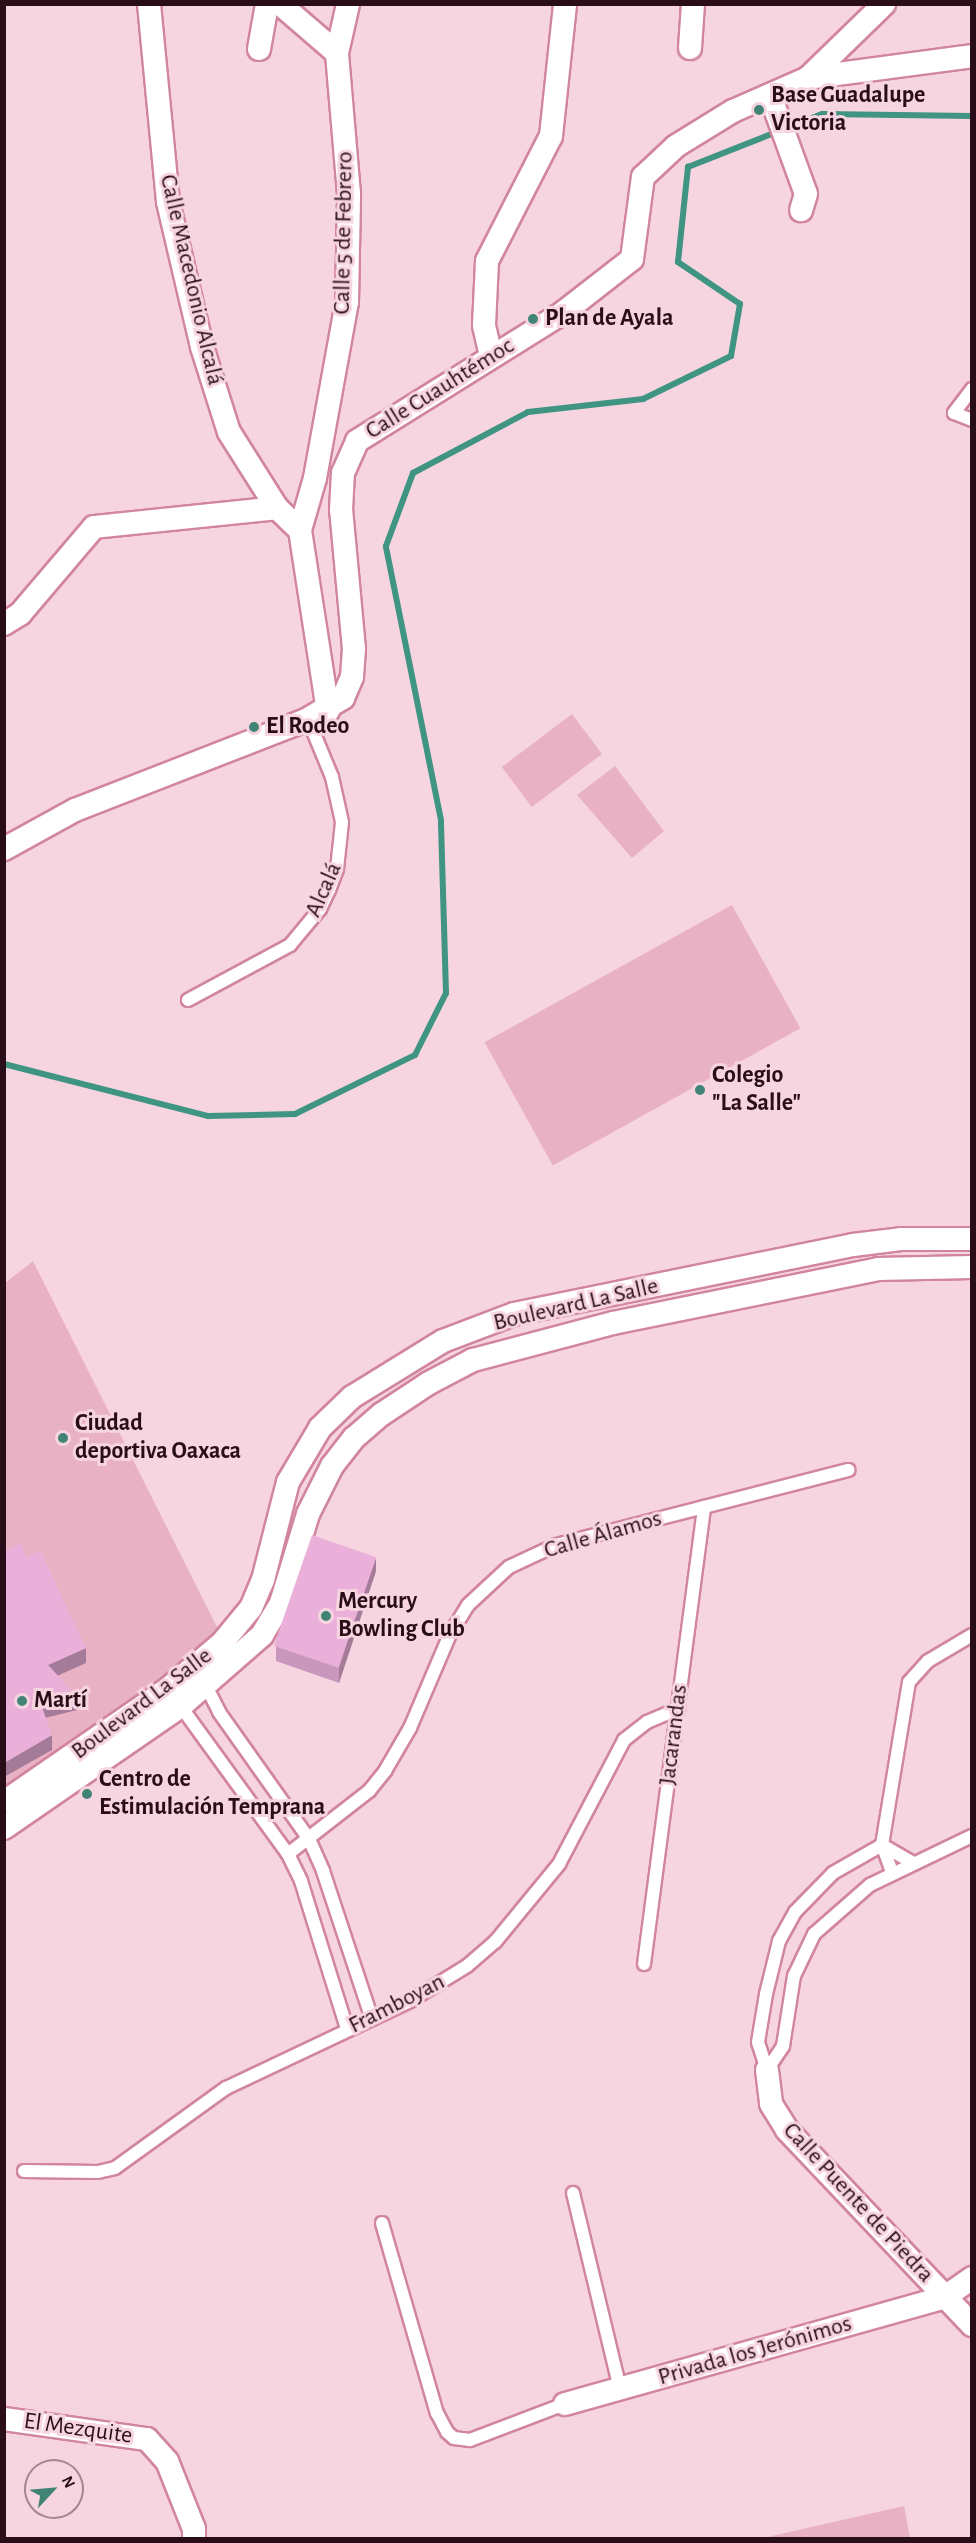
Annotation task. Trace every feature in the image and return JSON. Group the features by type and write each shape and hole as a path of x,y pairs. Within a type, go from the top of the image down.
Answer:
{"street":[{"name":"Calle Macedonio Alcalá","path":"149,4 168,202 202,347 229,432 277,508 300,530"},
{"path":"259,49 267,4"},
{"path":"280,4 337,54"},
{"name":"Calle 5 de Febrero","path":"300,530 315,478 347,302 349,194 337,54 348,4"},
{"path":"491,356 484,325 487,261 551,136 565,4"},
{"path":"690,48 693,4"},
{"path":"808,78 884,4"},
{"name":"Calle Cuauhtémoc","path":"318,715 349,688 354,664 341,510 343,472 357,441 564,312 632,259 643,177 676,146 733,111 772,102 808,78 972,56"},
{"path":"772,102 782,138 806,195 801,210"},
{"path":"4,624 20,614 94,527 277,508"},
{"path":"4,849 75,810 318,715 300,530"},
{"name":"Boulevard La Salle","path":"4,1828 175,1698 197,1666 251,1608 264,1580 288,1482 321,1428 352,1397 443,1341 514,1314 853,1245 900,1239 972,1239"},
{"name":"Boulevard La Salle","path":"4,1803 175,1698 206,1687 262,1635 282,1603 308,1514 332,1466 354,1438 382,1414 429,1383 473,1360 613,1323 878,1269 972,1267"},
{"name":"Calle Puente de Piedra","path":"767,2070 771,2104 787,2130 972,2325"},
{"name":"Privada los Jerónimos","path":"565,2404 945,2297 972,2278"},
{"name":"El Mezquite","path":"4,2419 147,2439 167,2461 194,2529 194,2538"}],"lane":[{"path":"972,389 954,413 972,420"},
{"name":"Alcalá","path":"188,1000 290,945 320,909 337,869 342,822 318,715"},
{"name":"Calle Álamos","path":"288,1854 369,1791 385,1771 410,1728 450,1634 488,1582 509,1567 556,1545 849,1470"},
{"name":"Jacarandas","path":"644,1964 704,1507"},
{"path":"892,1872 882,1845 909,1682 928,1661 972,1635"},
{"path":"197,1666 219,1712 309,1839 323,1871 372,2019"},
{"path":"175,1698 288,1854 301,1881 347,2030"},
{"name":"Framboyan","path":"24,2171 98,2172 115,2168 226,2088 372,2019 450,1979 495,1942 559,1864 624,1740 647,1722 678,1709"},
{"path":"767,2070 783,2046 794,1976 808,1942 840,1907 892,1872 972,1836"},
{"path":"882,1845 911,1862"},
{"name":"Calle Puente de Piedra","path":"767,2070 758,2042 779,1941 795,1912 819,1884 882,1845"},
{"path":"573,2193 620,2389"},
{"path":"382,2223 437,2413 447,2432 454,2438 470,2440 565,2404"}],"shaded area":[{"path":"572,714 602,754 532,807 502,767"},
{"path":"615,766 664,831 632,858 577,795"},
{"path":"732,905 800,1028 553,1166 484,1042"},
{"name":"Ciudad deportiva Oaxaca","path":"33,1261 220,1633 171,1679 5,1789 5,1283"},
{"path":"904,2506 910,2538 763,2538"}],"building":[{"name":"Mercury Bowling Club","path":"312,1535 376,1557 338,1668 274,1646"},
{"path":"21,1543 27,1557 40,1550 86,1648 48,1665 77,1696 41,1704 52,1735 4,1763 4,1551"}],"waterway":[{"path":"4,1064 208,1116 295,1114 415,1055 446,993 441,820 386,546 413,473 528,412 643,399 731,356 740,304 678,262 688,167 822,114 972,116"}],"place":[{"name":"Base Guadalupe Victoria","path":"759,110"},
{"name":"Plan de Ayala","path":"533,319"},
{"name":"El Rodeo","path":"254,727"},
{"name":"Colegio \"La Salle\"","path":"700,1090"},
{"name":"Ciudad deportiva Oaxaca","path":"63,1438"},
{"name":"Mercury Bowling Club","path":"326,1616"},
{"name":"Martí","path":"22,1701"},
{"name":"Centro de Estimulación Temprana","path":"87,1794"}]}
